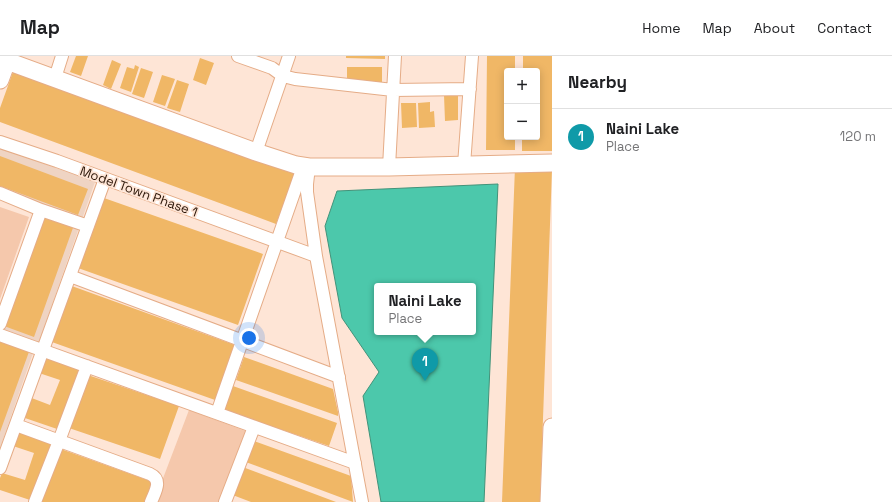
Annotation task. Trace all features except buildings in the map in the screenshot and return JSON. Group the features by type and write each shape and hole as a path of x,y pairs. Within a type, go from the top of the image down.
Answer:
{"street":[{"path":"55,78 62,56"},
{"path":"238,56 272,68 283,76 295,79 393,90 470,89"},
{"path":"256,152 289,56"},
{"path":"389,167 395,56"},
{"path":"464,165 472,56"},
{"path":"0,80 4,60 256,152 306,167 389,167 552,162"},
{"name":"Model Town Phase 1","path":"0,142 316,256"},
{"path":"217,413 277,242 306,167"},
{"path":"306,167 307,192 316,256 362,502"},
{"path":"0,468 105,179"},
{"path":"0,193 41,210 88,226"},
{"path":"0,324 41,210"},
{"path":"70,276 339,377"},
{"path":"0,335 355,463"},
{"path":"35,502 87,366"},
{"path":"16,425 155,476 158,481 151,502"},
{"path":"228,501 254,426"},
{"path":"550,502 552,427"}],"shaded area":[{"path":"0,148 95,182 39,342 0,328 39,207 0,193"},
{"path":"0,207 29,217 0,299"},
{"path":"0,339 34,350 0,448"},
{"path":"189,410 248,432 221,502 154,502"}],"water":[{"path":"498,184 484,502 381,502 363,396 379,372 342,318 325,226 337,191"}],"place":[{"name":"Naini Lake","path":"425,381"}]}
